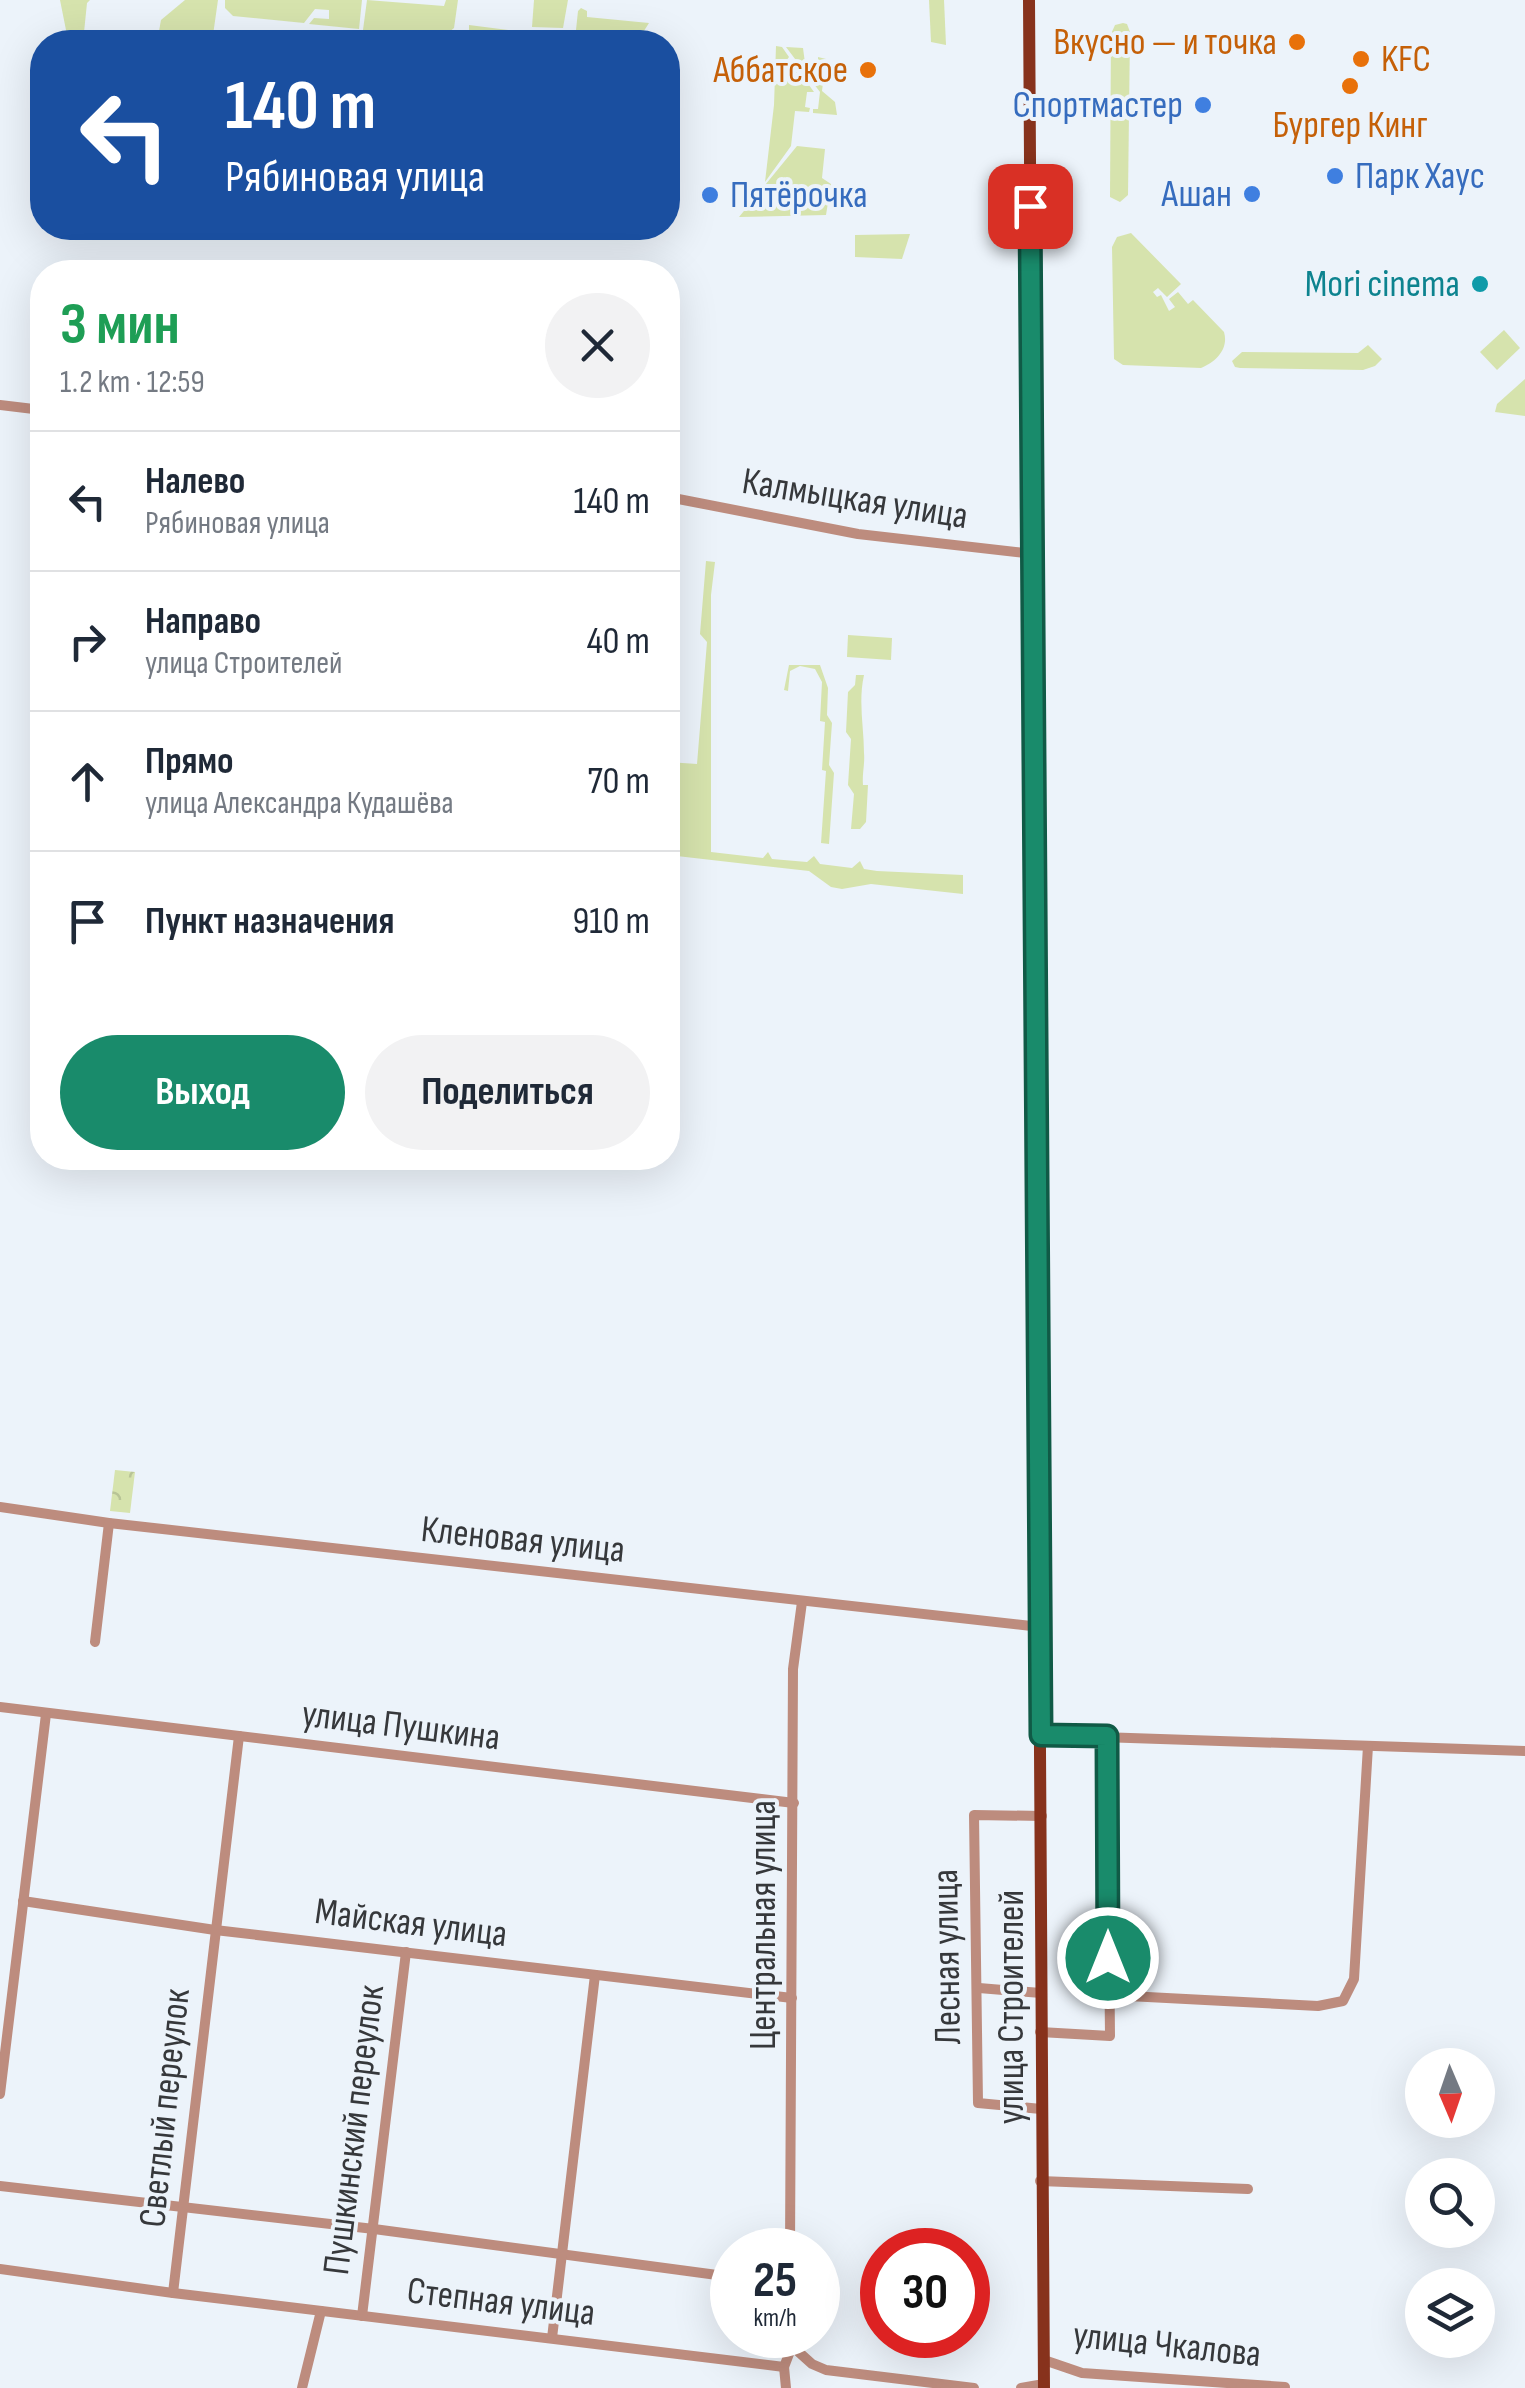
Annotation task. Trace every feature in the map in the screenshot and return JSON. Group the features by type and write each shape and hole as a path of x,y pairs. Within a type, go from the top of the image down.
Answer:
{"main road":[{"name":"улица Строителей","path":"1028,0 1044,2386"}],"street":[{"path":"0,405 30,409"},
{"name":"Калмыцкая улица","path":"680,499 858,534 1034,554"},
{"name":"Кленовая улица","path":"0,1506 109,1523 1040,1626"},
{"path":"95,1642 109,1523"},
{"name":"Центральная улица","path":"790,2228 792,1669 802,1602"},
{"name":"улица Пушкина","path":"0,1707 794,1804"},
{"path":"0,2094 46,1714"},
{"path":"1041,1735 1525,1751"},
{"name":"Светлый переулок","path":"173,2293 239,1736"},
{"path":"1040,2032 1110,2036 1107,1736"},
{"path":"1109,1995 1318,2006 1343,2001 1354,1979 1368,1746"},
{"name":"Лесная улица","path":"1041,2110 978,2103 974,1815 1042,1816"},
{"name":"Майская улица","path":"23,1901 215,1930 792,1998"},
{"name":"Пушкинский переулок","path":"362,2316 406,1952"},
{"path":"552,2338 595,1974"},
{"path":"978,1988 1040,1993"},
{"path":"1040,2181 1248,2188"},
{"path":"0,2186 710,2274"},
{"name":"Степная улица","path":"0,2269 784,2367"},
{"path":"302,2388 322,2310"},
{"path":"786,2388 787,2358"},
{"path":"807,2358 826,2370 871,2382 974,2388"},
{"name":"улица Чкалова","path":"1044,2360 1082,2373 1285,2386"},
{"path":"1021,2388 1044,2386"}],"green space":[{"path":"60,0 90,0 84,30 66,30"},
{"path":"185,0 218,0 214,30 159,30 161,20"},
{"path":"225,0 362,0 359,29 309,24 314,18 329,19 329,10 315,9 304,23 233,16 225,8"},
{"path":"367,0 444,6 446,0 458,0 452,30 363,30"},
{"path":"534,0 568,0 563,28 532,27"},
{"path":"929,0 944,0 946,45 931,42"},
{"path":"578,11 587,11 587,17 649,23 645,30 576,30"},
{"path":"1123,23 1130,32 1128,195 1120,202 1110,197 1111,34 1115,25"},
{"path":"469,25 509,30 469,30"},
{"path":"776,46 782,47 789,57 786,61 791,68 795,66 814,92 807,92 805,107 810,108 809,112 795,111 791,146 765,182 774,105"},
{"path":"786,47 803,48 805,63 818,63 818,57 826,59 822,91 835,102 837,115 813,113 813,109 818,109 820,92"},
{"path":"797,146 825,149 822,178 831,184 826,215 739,217"},
{"path":"1131,233 1181,284 1167,297 1158,288 1153,292 1157,297 1161,295 1169,311 1175,307 1169,299 1178,292 1188,304 1193,300 1224,332 1223,349 1201,368 1123,365 1114,359 1112,247 1117,237"},
{"path":"910,234 902,259 855,257 855,235"},
{"path":"1504,330 1520,348 1497,370 1480,352"},
{"path":"1368,345 1382,359 1363,370 1240,368 1232,361 1242,352 1358,353"},
{"path":"1525,379 1525,416 1495,412 1497,404"},
{"path":"706,561 715,562 711,595 711,852 763,858 768,852 772,859 807,862 814,856 820,864 852,868 860,861 864,869 877,871 963,875 963,894 871,884 842,889 831,887 809,871 680,856 680,763 697,764 707,642 700,634"},
{"path":"848,635 892,638 891,660 847,657"},
{"path":"789,665 820,665 828,688 827,715 832,723 829,765 834,773 829,844 821,843 826,771 822,770 822,682 815,669 800,666 790,671 788,691 784,690"},
{"path":"856,675 864,675 863,785 868,785 866,822 860,829 851,829 854,794 848,785 851,739 846,732 848,692 855,685"},
{"path":"115,1470 135,1472 130,1513 110,1511"}],"place":[{"name":"Вкусно — и точка","path":"1297,42"},
{"name":"KFC","path":"1361,59"},
{"name":"Аббатское","path":"868,70"},
{"name":"Бургер Кинг","path":"1350,86"},
{"name":"Спортмастер","path":"1203,105"},
{"name":"Парк Хаус","path":"1335,176"},
{"name":"Ашан","path":"1252,194"},
{"name":"Пятёрочка","path":"710,195"},
{"name":"Mori cinema","path":"1480,284"}],"route":[{"path":"1030,206 1041,1735 1107,1736 1108,1958"}]}
